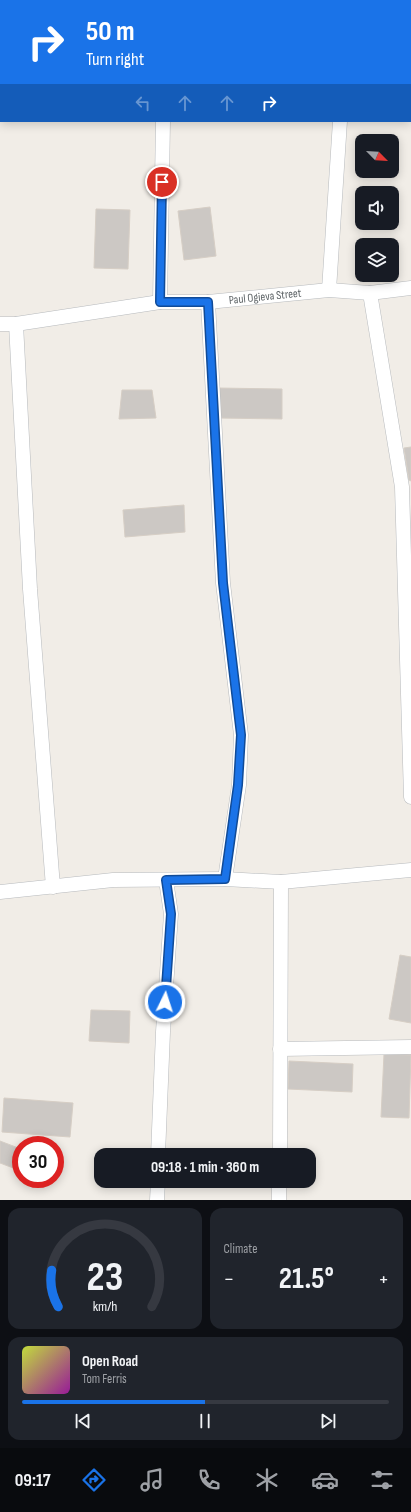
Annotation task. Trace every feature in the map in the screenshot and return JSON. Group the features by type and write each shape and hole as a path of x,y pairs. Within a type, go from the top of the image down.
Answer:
{"street":[{"path":"160,302 163,122"},
{"path":"329,290 340,122"},
{"name":"Paul Ogieva Street","path":"0,324 16,324 160,302 208,302 329,290 370,293 411,288"},
{"path":"370,293 407,487 411,797"},
{"path":"208,302 223,583 241,735 238,785 225,879"},
{"path":"16,324 30,589 53,887"},
{"path":"0,892 113,880 225,879 281,882 411,870"},
{"path":"158,1148 163,1032 171,914 166,880"},
{"path":"280,1148 281,882"},
{"path":"280,1049 411,1047"},
{"path":"157,1200 158,1188"},
{"path":"279,1200 280,1188"}],"building":[{"path":"210,207 216,256 184,260 178,211"},
{"path":"96,209 130,210 128,269 94,268"},
{"path":"218,388 282,389 282,419 218,418"},
{"path":"122,390 152,390 156,418 119,419"},
{"path":"411,447 411,481 409,480 404,448"},
{"path":"184,505 185,532 125,537 123,510"},
{"path":"400,955 411,957 411,1023 389,1019"},
{"path":"91,1010 130,1011 129,1043 89,1041"},
{"path":"384,1054 411,1055 409,1118 381,1117"},
{"path":"289,1061 353,1064 352,1092 288,1089"},
{"path":"4,1098 73,1103 70,1137 2,1132"},
{"path":"0,1141 12,1146 12,1168 0,1163"}],"route":[{"path":"162,182 160,302 208,302 223,583 241,735 238,785 225,879 166,880 171,914 165,1002"}]}
